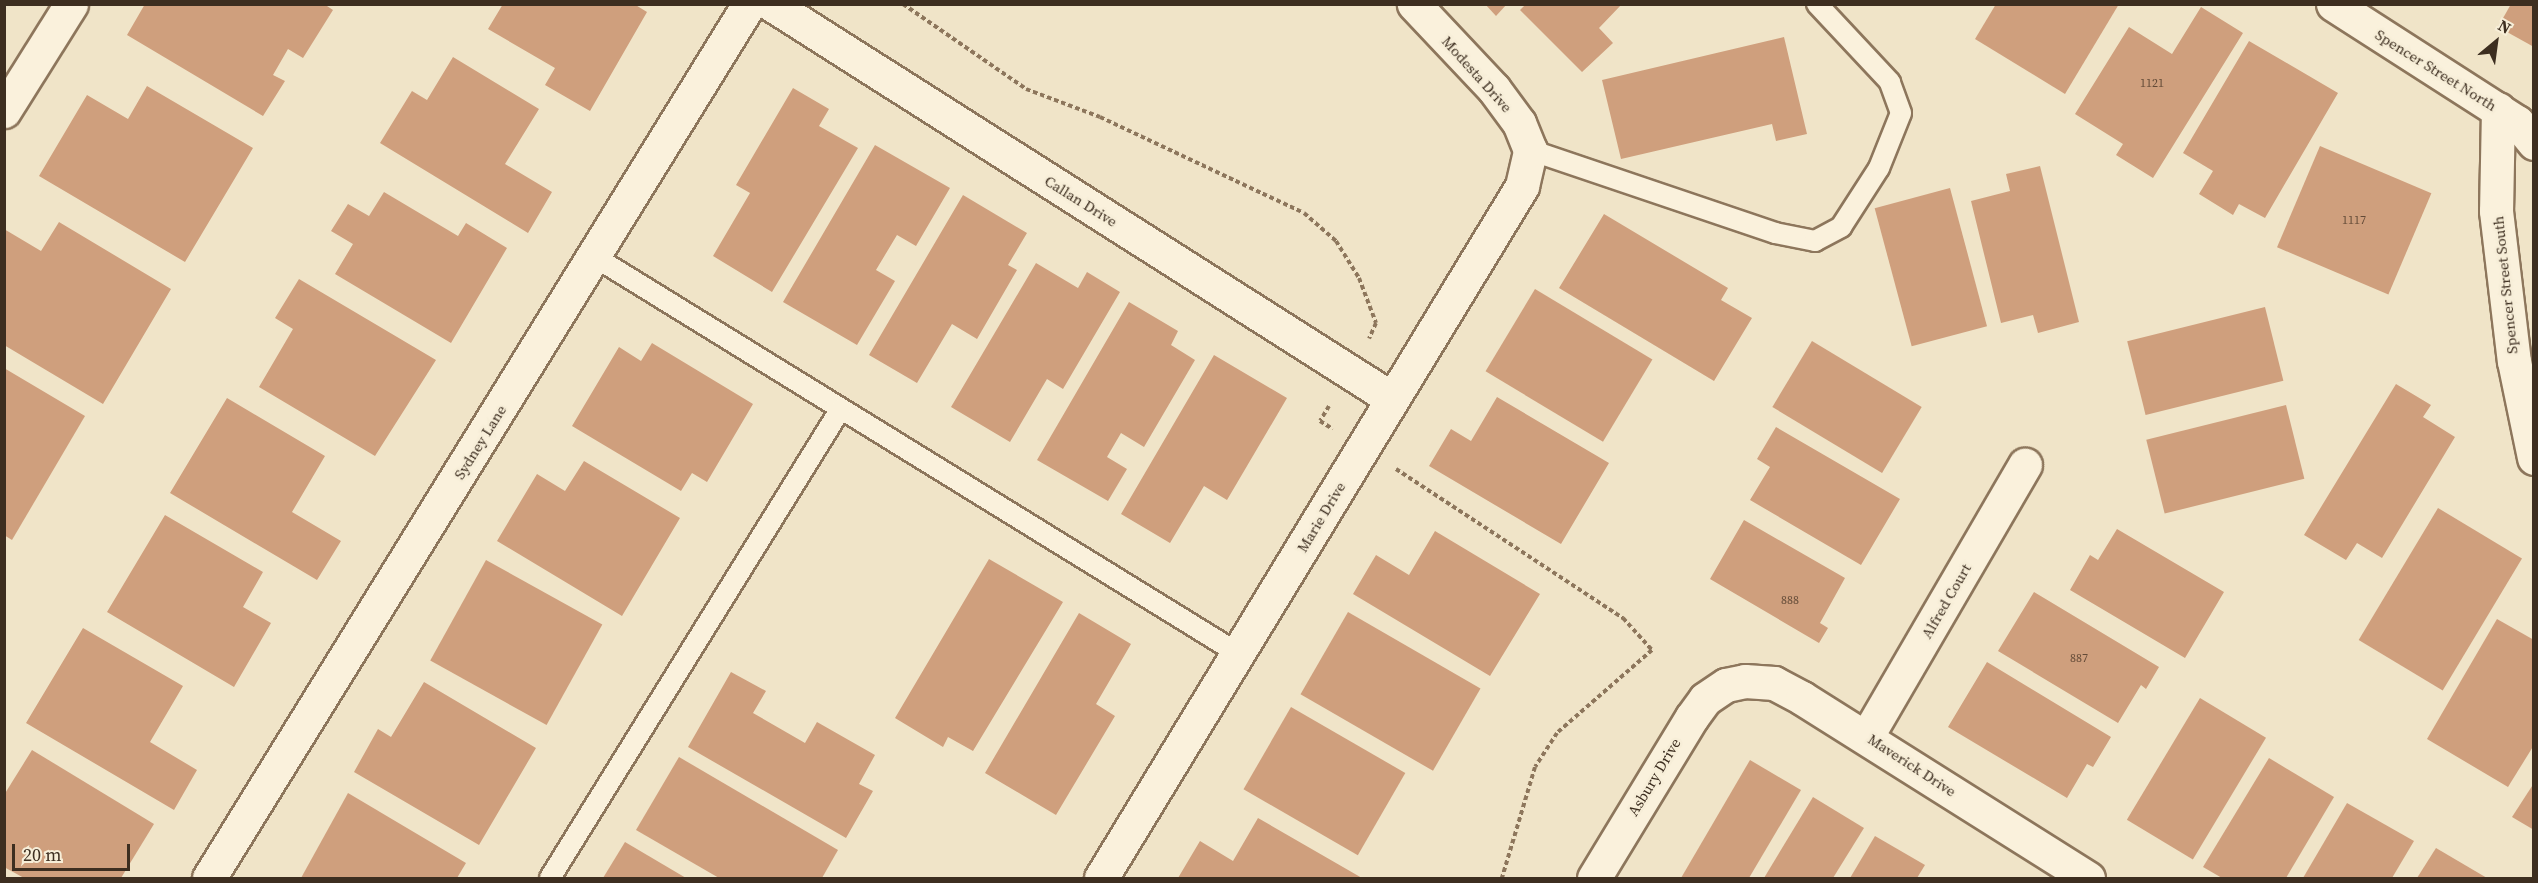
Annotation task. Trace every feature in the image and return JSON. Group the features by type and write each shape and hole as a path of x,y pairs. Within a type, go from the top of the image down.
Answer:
{"street":[{"path":"4,111 71,4"},
{"name":"Sydney Lane","path":"209,879 595,257 748,4"},
{"name":"Callan Drive","path":"771,4 1391,398"},
{"name":"Modesta Drive","path":"1414,4 1494,89 1519,123 1530,150"},
{"name":"Spencer Street North","path":"2333,5 2517,122 2534,143"},
{"name":"Spencer Street South","path":"2498,109 2496,211 2524,350 2534,458"},
{"name":"Marie Drive","path":"1101,879 1239,654 1391,398 1522,186 1530,150"},
{"name":"Alfred Court","path":"1867,736 2025,465"},
{"name":"Maverick Drive","path":"1726,686 1745,681 1774,683 1867,736 2088,879"},
{"name":"Asbury Drive","path":"1594,879 1687,724 1705,699 1726,686"}],"lane":[{"path":"1530,150 1775,233 1815,241 1841,227 1879,168 1901,113 1890,82 1817,4"},
{"path":"595,257 1239,654"},
{"path":"550,879 840,410"}],"path":[{"path":"903,4 1026,89 1100,117 1304,213 1336,241 1359,278 1376,323 1369,339"},
{"path":"1329,406 1320,421 1333,429"},
{"path":"1396,469 1623,618 1652,650 1557,733 1535,767 1502,879"}],"building":[{"path":"145,4 324,4 333,10 303,58 288,49 273,75 285,81 263,116 127,35"},
{"path":"503,4 634,4 647,12 590,111 545,85 555,68 488,29"},
{"path":"1485,4 1507,4 1496,16"},
{"path":"1526,4 1622,4 1599,28 1613,43 1582,72 1520,10"},
{"path":"1996,4 2119,4 2065,94 1975,39"},
{"path":"2511,4 2534,4 2534,47 2498,27"},
{"path":"2201,7 2243,33 2153,178 2116,155 2123,144 2075,114 2129,27 2172,54"},
{"path":"1784,37 1807,134 1776,141 1772,124 1621,159 1602,80"},
{"path":"2249,41 2338,93 2265,218 2239,204 2233,215 2199,194 2213,171 2183,153"},
{"path":"453,57 539,109 505,164 552,192 528,233 380,143 412,91 427,100"},
{"path":"147,86 253,148 185,262 39,176 87,95 128,119"},
{"path":"793,88 829,109 819,126 858,148 772,292 713,256 750,193 736,185"},
{"path":"875,145 950,188 916,246 897,235 876,270 895,281 857,345 783,302"},
{"path":"2320,146 2431,193 2388,295 2277,247"},
{"path":"2040,166 2079,322 2038,333 2033,315 2001,323 1971,201 2010,191 2006,174"},
{"path":"1950,188 1987,326 1912,346 1875,208"},
{"path":"384,192 458,236 466,223 507,248 451,343 335,274 353,244 331,231 348,204 369,216"},
{"path":"963,195 1027,233 1008,265 1017,270 977,339 952,324 917,383 869,355"},
{"path":"1604,214 1728,288 1721,300 1752,318 1714,381 1559,288"},
{"path":"59,222 171,289 103,404 4,345 4,229 41,251"},
{"path":"1036,263 1078,288 1087,272 1120,292 1063,389 1047,379 1010,442 951,407"},
{"path":"299,279 436,360 375,456 259,387 293,329 275,318"},
{"path":"1535,289 1652,360 1603,442 1486,371"},
{"path":"1129,302 1178,331 1171,345 1195,360 1144,447 1121,433 1107,457 1127,469 1108,501 1037,460"},
{"path":"2265,307 2283,381 2146,415 2127,341"},
{"path":"1812,341 1922,407 1882,473 1772,407"},
{"path":"652,343 753,404 707,482 692,473 681,491 572,426 619,347 641,361"},
{"path":"1214,355 1287,398 1227,500 1204,486 1170,543 1121,514"},
{"path":"4,368 85,416 12,540 4,535"},
{"path":"2396,384 2431,405 2423,417 2455,437 2382,558 2357,543 2346,560 2304,535"},
{"path":"1497,397 1609,463 1561,544 1429,466 1451,429 1471,441"},
{"path":"227,398 325,456 292,512 341,541 317,580 170,493"},
{"path":"2286,405 2304,479 2165,514 2146,440"},
{"path":"1776,427 1900,499 1861,565 1750,500 1770,467 1757,459"},
{"path":"584,461 680,518 622,616 497,541 537,474 565,491"},
{"path":"2438,508 2522,558 2443,690 2359,640"},
{"path":"165,515 263,572 243,607 271,623 234,687 107,612"},
{"path":"1744,520 1845,578 1820,623 1828,628 1819,643 1710,579"},
{"path":"2117,529 2224,592 2185,658 2070,590 2090,555 2098,560"},
{"path":"1435,531 1540,594 1490,676 1353,594 1376,555 1409,575"},
{"path":"989,559 1063,602 973,751 948,737 943,747 895,718"},
{"path":"486,560 602,624 547,725 430,661"},
{"path":"2034,592 2159,667 2146,689 2141,685 2118,723 1998,651"},
{"path":"1348,612 1481,688 1433,771 1300,694"},
{"path":"1079,613 1131,644 1096,704 1115,716 1056,815 985,773"},
{"path":"2497,619 2534,640 2534,745 2508,787 2427,739"},
{"path":"83,628 183,686 150,742 197,770 174,810 26,723"},
{"path":"1987,662 2111,737 2093,767 2087,764 2067,798 1948,727"},
{"path":"731,672 766,691 753,713 805,743 817,722 875,755 859,784 873,791 846,838 688,747"},
{"path":"424,682 536,748 479,845 354,772 378,729 391,737"},
{"path":"2200,698 2266,738 2193,859 2127,820"},
{"path":"1291,707 1405,773 1358,855 1244,789"},
{"path":"32,750 154,824 121,878 24,878 4,867 4,795"},
{"path":"679,757 838,850 822,878 719,878 636,830"},
{"path":"2269,758 2334,797 2286,878 2222,878 2203,867"},
{"path":"1750,760 1801,790 1749,878 1681,878"},
{"path":"2534,783 2534,830 2512,817"},
{"path":"348,793 466,863 457,878 301,878"},
{"path":"1813,797 1864,828 1833,878 1764,878"},
{"path":"2347,803 2414,841 2392,878 2303,878"},
{"path":"1258,818 1362,878 1178,878 1200,841 1233,861"},
{"path":"1875,836 1925,865 1917,878 1850,878"},
{"path":"625,842 686,878 603,878"},
{"path":"2436,848 2487,878 2417,878"}]}
